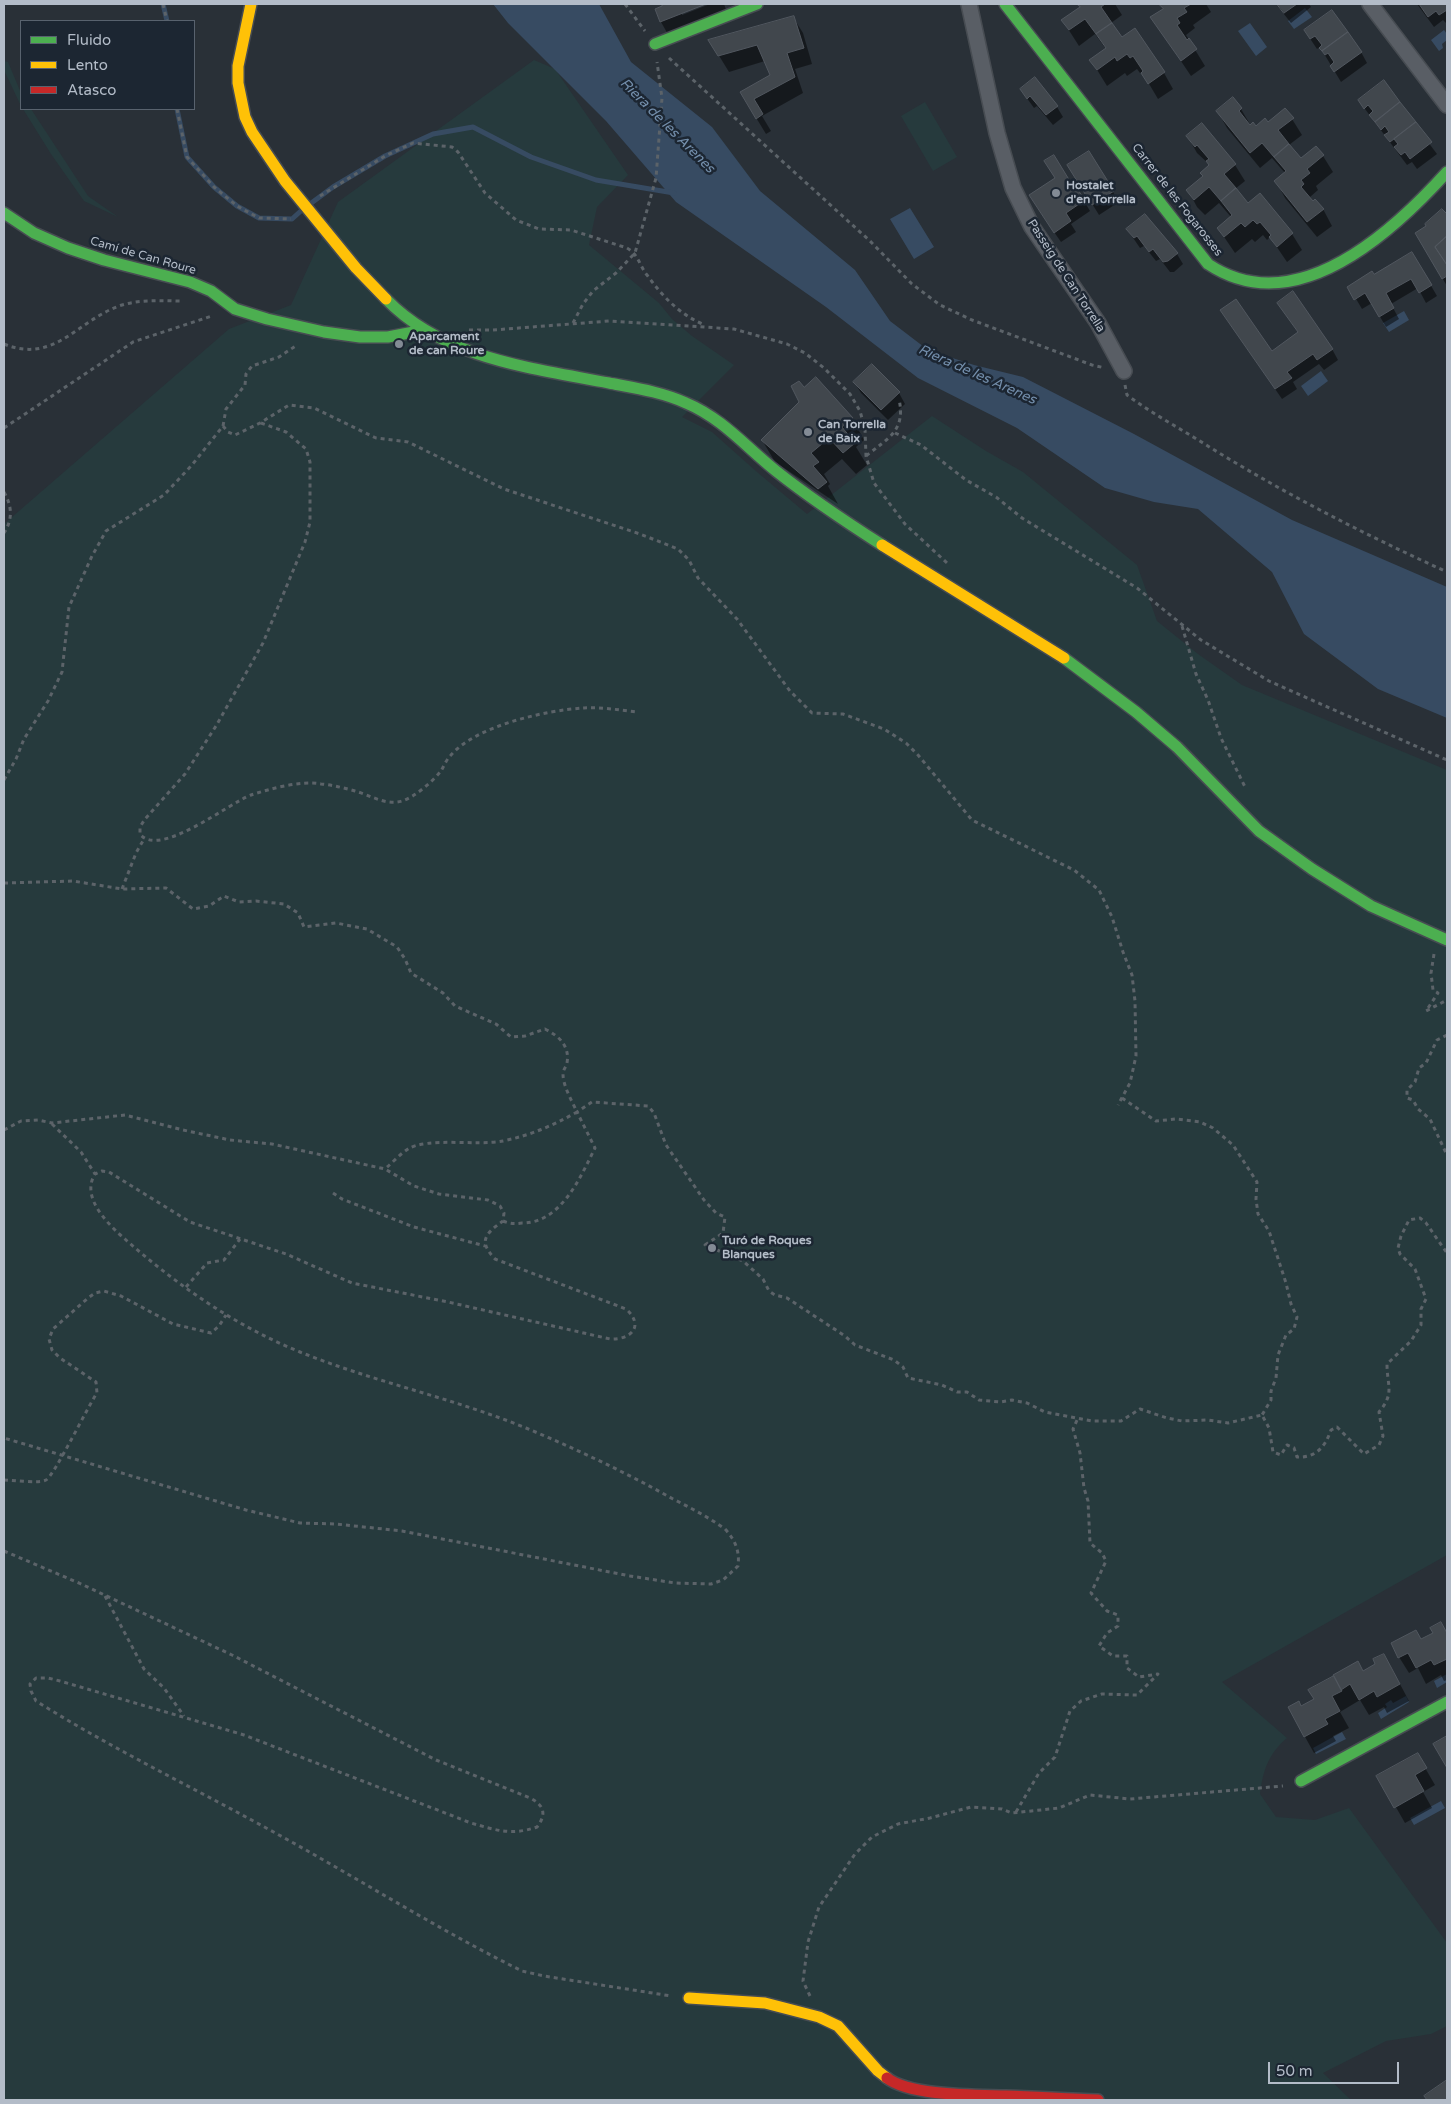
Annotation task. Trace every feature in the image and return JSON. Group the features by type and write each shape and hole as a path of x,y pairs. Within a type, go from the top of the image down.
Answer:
{"street":[{"path":"251,4 238,66 241,101 252,132 285,181 306,207 356,268 393,306 424,330 464,350 490,358 643,389 684,402 704,411 721,422 776,471 835,515 932,578 1045,645 1097,682 1136,712 1177,748 1259,831 1312,869 1371,906 1419,927 1443,944"},
{"path":"655,44 757,4"},
{"name":"Passeig de Can Torrella","path":"969,4 997,133 1013,188 1032,227 1098,323 1124,371"},
{"name":"Carrer de les Fogarosses","path":"1005,4 1208,264 1220,273 1258,284 1276,283 1298,278 1336,264 1383,236 1447,172"},
{"path":"1370,4 1447,105"},
{"name":"Camí de Can Roure","path":"4,213 32,233 67,248 130,267 168,275 209,290 234,309 350,336 376,338 424,330"},
{"path":"1301,1781 1447,1702"},
{"path":"689,1998 765,2003 819,2017 838,2026 878,2070 892,2082 941,2093 1098,2100"}],"path":[{"path":"164,4 167,20"},
{"path":"624,4 655,44 870,241 912,284 940,305 972,320 1092,365 1124,371 1127,395 1156,416 1250,472 1331,517 1447,572"},
{"path":"574,323 592,291 616,273 635,253 656,178 662,98 655,44"},
{"path":"177,110 187,158 214,187 237,206 259,218 292,219 341,182 385,156 413,143 452,147 458,152 485,193 516,220 539,229 571,230 627,248 635,253 645,274 677,310 691,319 708,326"},
{"path":"4,344 22,348 52,346 96,316 123,305 161,300 185,301"},
{"path":"4,428 133,342 234,309"},
{"path":"467,329 493,330 609,321 734,329 787,344 824,368 850,394 860,411 865,429 866,456 874,483 891,508 905,524 952,568"},
{"path":"4,780 24,739 48,702 62,672 69,607 92,556 106,531 164,495 192,465 223,426 226,409 245,385 246,374 252,366 279,357 303,341 324,331"},
{"path":"866,456 895,433 901,416 899,399"},
{"path":"223,426 228,432 235,435 260,423 289,405 314,408 376,438 408,442 504,489 640,534 678,550 689,560 698,578 737,619 801,704 812,713 843,714 884,730 906,743 972,820 1074,870 1099,890 1112,917 1132,975 1135,1002 1136,1056 1130,1083 1118,1105"},
{"path":"260,423 274,426 286,432 306,449 310,462 310,522 305,542 263,643 200,753 185,774 140,827 140,834 144,839 150,842 162,840 201,824 236,802 250,796 300,784 319,783 356,791 389,802 401,802 412,797 440,772 450,756 467,740 496,728 559,710 585,708 637,712"},
{"path":"895,433 921,445 966,480 996,497 1022,518 1138,588 1201,640 1269,681 1447,760"},
{"path":"4,492 11,504 8,526 4,533"},
{"path":"1182,626 1196,674 1208,700 1221,738 1248,793"},
{"path":"122,889 136,853 144,839"},
{"path":"4,883 73,882 122,889 166,888 192,909 209,906 224,896 239,902 256,901 284,904 298,914 304,927 336,922 367,929 397,947 405,959 411,974 443,993 456,1006 496,1024 511,1037 525,1036 545,1029 558,1036 567,1050 567,1063 563,1074 569,1095 595,1148 571,1191 560,1206 547,1218 529,1223 509,1224 503,1221"},
{"path":"1443,944 1431,973 1433,990 1438,993 1426,1011 1447,1000"},
{"path":"1447,1035 1437,1040 1426,1063 1419,1068 1415,1082 1407,1090 1407,1098 1413,1100 1418,1110 1430,1118 1447,1155"},
{"path":"385,1170 408,1149 416,1146 448,1142 462,1144 501,1142 547,1128 592,1102 648,1106 654,1113 666,1145 704,1200 716,1213 725,1217 724,1233 705,1245 743,1261 763,1279 769,1291 775,1295 787,1298 845,1336 855,1345 894,1360 903,1367 908,1378 942,1385 957,1392 967,1392 979,1400 1000,1402 1012,1400 1027,1403 1045,1412 1092,1420 1122,1420 1140,1410 1182,1421 1208,1420 1228,1424 1262,1415 1271,1400 1271,1391 1276,1378 1278,1355 1286,1335 1294,1328 1297,1316 1291,1304 1269,1231 1258,1214 1256,1199 1257,1182 1233,1145 1213,1128 1200,1122 1176,1119 1156,1122 1122,1098"},
{"path":"4,1130 21,1121 38,1120 52,1124 125,1115 230,1140 272,1144 385,1170 414,1186 439,1194 488,1200 500,1206 504,1214 503,1221 490,1231 485,1239 485,1246"},
{"path":"52,1124 81,1152 95,1174"},
{"path":"4,1438 154,1481 246,1510 300,1523 336,1524 402,1531 630,1576 675,1583 711,1584 723,1580 738,1566 739,1557 736,1546 733,1538 725,1529 698,1512 618,1470 503,1418 301,1352 239,1323 152,1262 113,1228 94,1202 90,1187 95,1174 102,1171 109,1172 190,1222 286,1254 352,1283 433,1299 610,1339 620,1340 632,1333 635,1325 634,1318 626,1309 504,1264 495,1259 485,1246 414,1227 342,1199 333,1193"},
{"path":"1262,1415 1269,1428 1273,1452 1281,1455 1287,1445 1294,1448 1297,1457 1304,1458 1315,1454 1326,1444 1331,1430 1337,1427 1364,1454 1379,1445 1383,1436 1379,1412 1388,1401 1390,1382 1387,1364 1411,1341 1421,1325 1421,1309 1426,1298 1415,1269 1400,1254 1398,1248 1401,1236 1409,1220 1420,1218 1426,1223 1447,1253"},
{"path":"186,1287 207,1263 224,1260 240,1239"},
{"path":"4,1480 39,1482 48,1480 97,1393 96,1382 60,1358 52,1350 49,1339 53,1329 88,1298 104,1291 121,1296 174,1324 211,1333 219,1326 226,1315"},
{"path":"1016,1812 1039,1773 1055,1758 1070,1711 1082,1701 1102,1694 1137,1696 1158,1674 1139,1677 1127,1668 1127,1656 1112,1656 1099,1646 1107,1633 1118,1626 1118,1615 1107,1611 1091,1593 1106,1561 1102,1553 1090,1543 1088,1501 1084,1488 1080,1454 1073,1429 1078,1418"},
{"path":"4,1551 105,1595 232,1655 436,1760 540,1803 544,1808 542,1821 537,1827 520,1832 508,1833 495,1830 438,1810 271,1745 184,1716 48,1678 36,1678 30,1684 36,1701 99,1739 269,1829 402,1906 522,1971 689,1998"},
{"path":"105,1595 144,1669 164,1688 184,1716"},
{"path":"819,2017 804,1981 808,1942 819,1907 855,1854 872,1837 898,1824 971,1807 1002,1809 1012,1813 1059,1808 1090,1795 1130,1799 1284,1786 1301,1781"}],"green space":[{"path":"534,60 555,69 628,175 597,207 589,245 659,303 672,319 692,336 734,365 682,417 712,432 807,514 932,416 986,451 1023,472 1137,565 1157,621 1198,654 1242,685 1447,770 1447,1555 1222,1682 1287,1738 1275,1750 1268,1763 1260,1794 1276,1817 1315,1820 1349,1808 1447,1943 1447,2026 1431,2034 1386,2041 1323,2073 1351,2100 4,2100 4,524 229,329 291,305 338,202"},
{"path":"4,61 8,62 20,91 20,104 4,70"},
{"path":"925,102 957,157 933,171 901,116"},
{"path":"24,110 32,110 88,196 118,217 84,201 51,154"}],"water":[{"name":"Riera de les Arenes","path":"493,4 599,4 631,62 712,127 760,191 855,270 890,321 928,350 974,365 1023,377 1134,434 1292,520 1447,587 1447,718 1378,689 1304,634 1272,572 1198,509 1154,502 1105,488 1017,428 918,378 826,307 676,202 606,121 508,23"},
{"path":"1305,8 1312,17 1294,29 1288,21"},
{"path":"1250,23 1267,47 1256,56 1238,31"},
{"path":"1444,30 1447,34 1447,40 1442,44 1443,48 1439,51 1431,40"},
{"path":"910,208 934,247 914,259 890,219"},
{"path":"1404,311 1409,320 1389,332 1383,323"},
{"path":"1321,371 1328,381 1308,396 1301,386"},
{"path":"1447,1674 1447,1682 1437,1688 1434,1681"},
{"path":"1406,1696 1409,1702 1381,1719 1378,1713 1387,1707 1385,1704 1391,1700 1393,1703"},
{"path":"1342,1732 1346,1739 1316,1754 1313,1748"},
{"path":"1441,1801 1445,1808 1414,1825 1410,1818"}],"building":[{"path":"661,4 706,4 660,22 655,9 662,6"},
{"path":"1077,4 1105,4 1101,7 1112,23 1096,34 1085,19 1069,30 1061,20 1080,7"},
{"path":"1159,4 1191,4 1184,8 1187,12 1177,18 1180,23 1177,25 1187,40 1189,38 1197,49 1181,61 1150,17 1163,9"},
{"path":"1277,4 1297,4 1284,13"},
{"path":"1419,4 1447,4 1447,10 1439,15 1436,11 1428,17"},
{"path":"1332,10 1348,32 1322,51 1319,48 1322,45 1315,36 1310,39 1304,30"},
{"path":"794,16 804,48 787,53 795,77 754,99 763,114 756,119 740,92 770,75 757,45 718,56 708,40"},
{"path":"1112,23 1122,37 1135,28 1165,72 1148,84 1141,73 1143,71 1133,56 1130,58 1127,54 1117,61 1115,57 1097,70 1089,60 1106,48 1096,34"},
{"path":"1348,32 1362,52 1334,72 1330,66 1334,62 1328,53 1325,55 1322,51"},
{"path":"1035,77 1058,106 1046,115 1030,96 1027,99 1020,89"},
{"path":"1384,80 1400,102 1375,122 1369,115 1373,111 1368,105 1364,109 1358,100"},
{"path":"1233,97 1242,108 1239,111 1250,125 1253,122 1256,126 1265,118 1268,122 1285,108 1294,118 1278,130 1289,144 1274,157 1262,143 1250,153 1216,111"},
{"path":"1400,102 1416,122 1390,142 1384,135 1389,132 1385,126 1381,130 1375,122"},
{"path":"1416,122 1432,142 1410,159 1405,152 1401,155 1394,147 1398,144 1394,139"},
{"path":"1202,123 1236,164 1224,174 1236,188 1221,201 1209,187 1194,200 1186,190 1203,176 1200,173 1209,165 1206,161 1209,159 1186,136"},
{"path":"1289,144 1301,158 1316,146 1324,155 1307,169 1310,173 1301,180 1304,184 1301,187 1313,201 1315,199 1324,209 1307,222 1274,181 1286,171 1274,157"},
{"path":"1089,151 1114,191 1092,205 1067,165"},
{"name":"Hostalet d'en Torrella","path":"1054,155 1076,191 1078,190 1085,200 1066,213 1071,221 1054,233 1029,195 1055,178 1044,161"},
{"path":"1236,188 1248,203 1260,193 1293,233 1277,247 1269,237 1271,235 1260,222 1257,224 1253,220 1245,227 1241,223 1224,237 1217,228 1232,215 1221,201"},
{"path":"1442,209 1447,214 1447,236 1435,247 1447,265 1447,276 1442,279 1415,233 1426,226 1425,224"},
{"path":"1145,214 1178,253 1168,261 1163,262 1153,249 1149,252 1137,236 1134,238 1126,229"},
{"path":"1447,236 1447,265 1435,247"},
{"path":"1412,252 1432,285 1419,293 1411,279 1386,293 1394,308 1379,317 1365,293 1354,300 1347,287 1372,271 1374,274"},
{"path":"1293,291 1333,349 1317,360 1313,354 1287,372 1292,378 1275,389 1220,310 1236,299 1272,351 1298,332 1277,303"},
{"path":"872,364 900,392 881,410 853,382"},
{"name":"Can Torrella de Baix","path":"816,377 853,418 842,427 855,443 843,453 829,438 811,453 819,462 813,466 827,482 818,489 761,440 799,402 791,386 799,381 804,387"},
{"path":"1441,1622 1447,1633 1447,1659 1434,1665 1431,1660 1416,1668 1408,1653 1398,1658 1391,1643 1416,1630 1421,1639 1433,1633 1430,1628"},
{"path":"1384,1654 1400,1684 1377,1697 1374,1691 1359,1700 1350,1684 1341,1690 1333,1675 1358,1661 1363,1671 1375,1664 1373,1659"},
{"path":"1334,1676 1342,1691 1332,1696 1340,1711 1325,1719 1328,1724 1304,1737 1288,1707 1299,1701 1301,1706 1314,1699 1308,1690"},
{"path":"1447,1736 1447,1768 1433,1744"},
{"path":"1418,1753 1427,1768 1415,1775 1424,1791 1394,1808 1376,1776"},
{"path":"1447,2080 1447,2100 1427,2100 1424,2096"}],"waterway":[{"path":"163,4 167,20"},
{"path":"177,110 187,157 214,187 237,206 259,218 292,219 303,209"},
{"path":"310,204 333,187 385,156 433,134 473,127 531,157 596,180 674,193"}],"traffic: fast":[{"path":"655,44 757,4"},
{"path":"1005,4 1208,264 1241,279 1274,283 1307,277 1339,263 1370,244 1398,221 1447,172"},
{"path":"4,213 34,233 68,248 104,260 190,282 211,291 235,309 267,319 324,332 360,337 388,337 424,330"},
{"path":"386,299 409,319 434,335 490,358 520,366 658,393 699,409 722,425 802,491 882,545"},
{"path":"1064,658 1136,712 1177,747 1259,831 1312,869 1371,906 1447,940"},
{"path":"1301,1781 1447,1702"}],"traffic: slow":[{"path":"251,4 238,66 238,83 245,117 252,132 285,181 356,268 386,299"},
{"path":"882,545 1064,658"},
{"path":"689,1998 765,2003 819,2017 838,2026 878,2071 887,2078"}],"traffic: jam":[{"path":"887,2078 897,2084 911,2088 961,2095 1098,2100"}],"place":[{"name":"Hostalet d'en Torrella","path":"1056,193"},
{"name":"Aparcament de can Roure","path":"399,344"},
{"name":"Can Torrella de Baix","path":"808,432"},
{"name":"Turó de Roques Blanques","path":"712,1248"}]}
